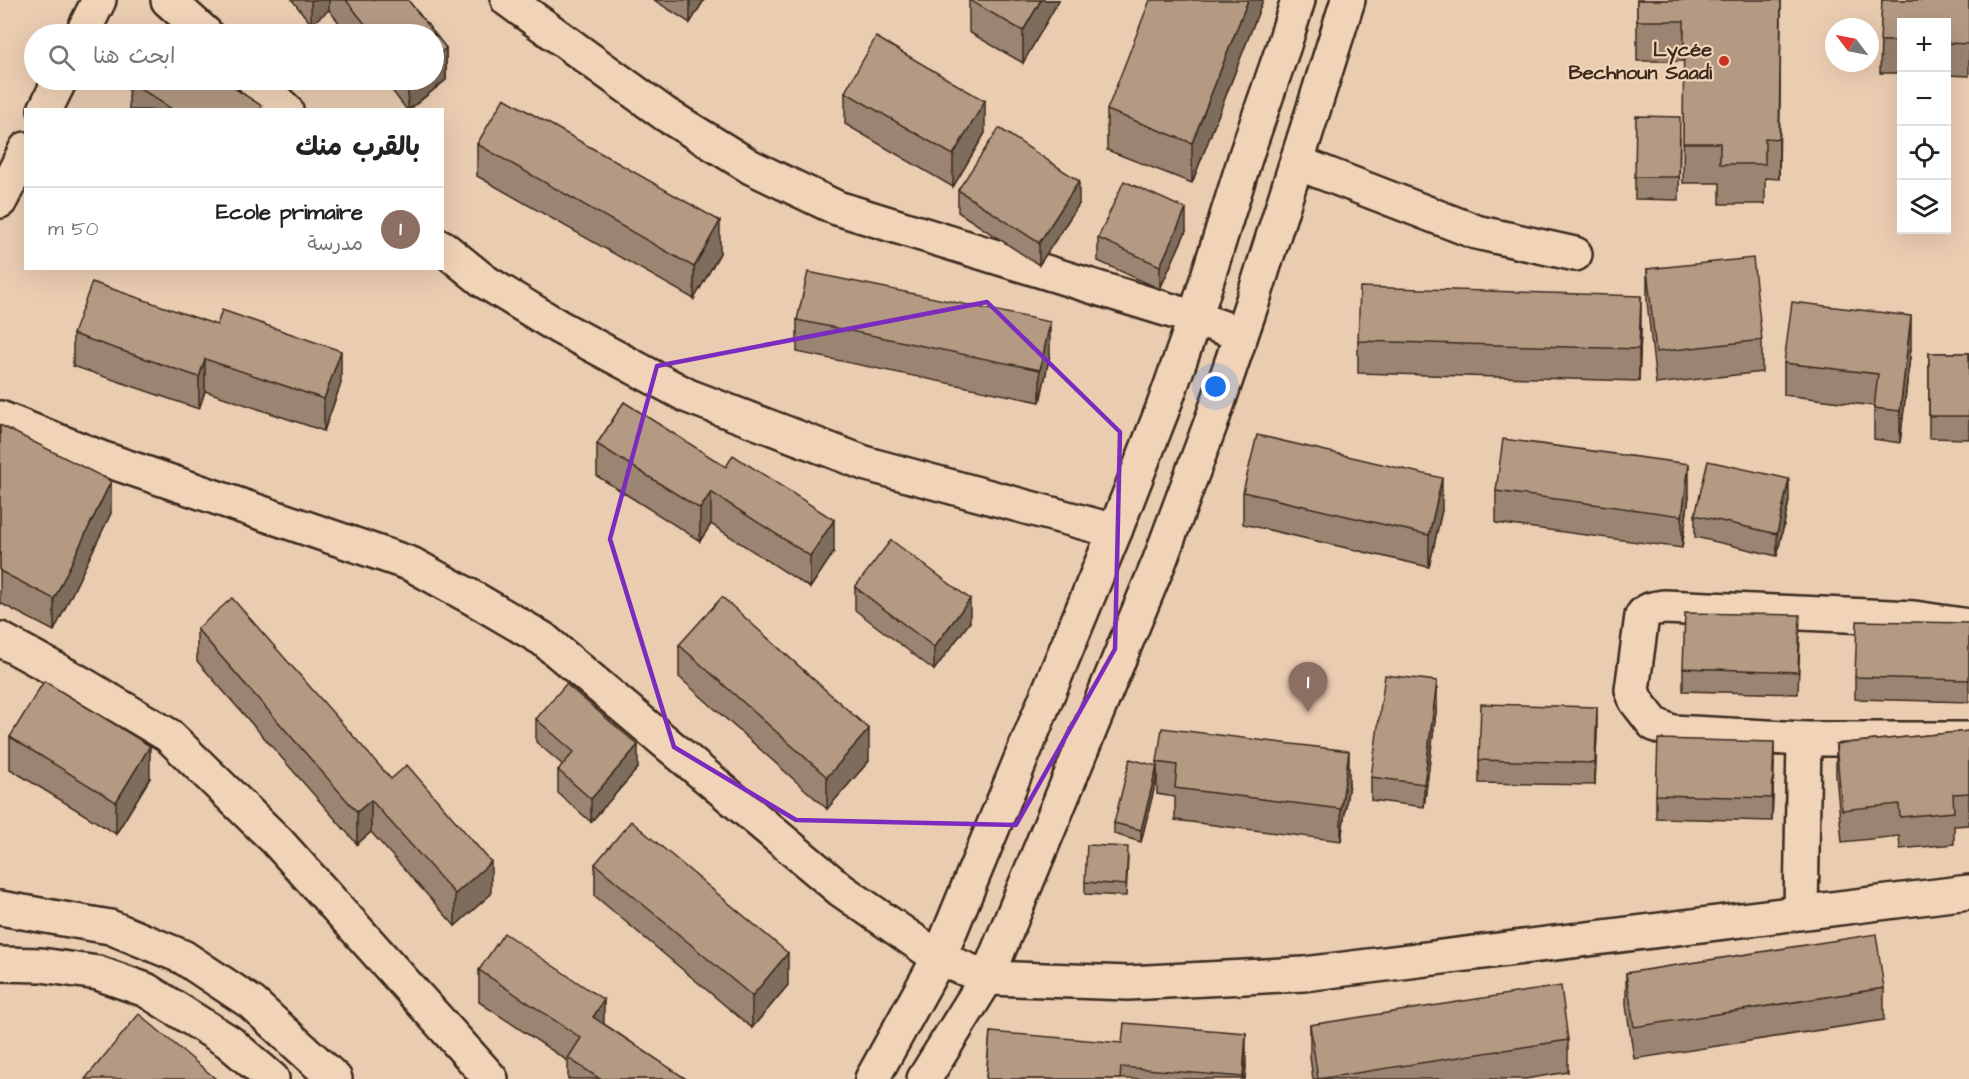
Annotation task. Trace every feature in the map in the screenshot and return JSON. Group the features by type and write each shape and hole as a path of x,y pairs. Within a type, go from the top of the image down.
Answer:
{"street":[{"path":"87,24 99,0"},
{"path":"168,0 195,24"},
{"path":"508,0 665,114 751,167 837,208 1241,334"},
{"path":"872,1079 939,958 1115,531 1195,318 1246,152 1298,0"},
{"path":"924,1079 987,978 1160,560 1241,334 1298,163 1348,0"},
{"path":"46,108 55,90"},
{"path":"265,90 284,108"},
{"path":"0,201 24,153"},
{"path":"1298,163 1476,232 1575,254"},
{"path":"444,249 484,281 559,327 688,396 867,464 1115,531"},
{"path":"0,418 101,458 411,564 473,598 543,639 841,890 939,958 987,978 1128,983 1304,974 1969,892"},
{"path":"1969,626 1914,618 1676,607 1653,609 1642,616 1632,690 1636,701 1654,724 1672,732 1804,740 1969,739"},
{"path":"0,639 168,735 277,841 491,1079"},
{"path":"1801,911 1804,740"},
{"path":"0,908 110,927 183,957 252,1003 335,1079"},
{"path":"0,964 41,965 98,973 146,990 229,1042 272,1079"}],"highlighted area":[{"path":"987,302 1120,432 1115,649 1016,825 796,820 674,747 610,539 657,366"}],"building":[{"path":"346,0 408,0 427,24 365,24"},
{"path":"969,0 1041,0 1023,31"},
{"path":"1150,0 1248,0 1192,143 1107,110"},
{"path":"1637,0 1781,0 1779,139 1765,138 1765,164 1720,164 1720,143 1683,143 1684,21 1637,21"},
{"path":"1882,0 1969,0 1969,44 1951,43 1951,18 1897,18 1897,41 1880,41"},
{"path":"876,37 985,101 953,155 845,92"},
{"path":"143,90 237,90 262,106 261,108 170,108"},
{"path":"504,98 720,221 694,267 477,144"},
{"path":"1636,116 1680,117 1679,177 1635,177"},
{"path":"999,128 1079,181 1039,243 958,190"},
{"path":"1124,181 1186,209 1160,266 1098,238"},
{"path":"1753,258 1762,340 1656,352 1647,269"},
{"path":"808,272 1050,322 1040,370 797,320"},
{"path":"92,282 217,325 222,310 341,351 324,399 205,359 199,377 73,334"},
{"path":"1360,287 1641,296 1639,349 1358,341"},
{"path":"1792,302 1911,316 1900,411 1874,408 1878,374 1784,363"},
{"path":"1929,353 1969,353 1969,416 1929,416"},
{"path":"624,402 726,467 733,455 834,520 810,556 711,492 700,509 597,444"},
{"path":"0,425 111,481 54,599 0,571"},
{"path":"1257,435 1442,478 1429,535 1243,492"},
{"path":"1503,439 1689,464 1682,516 1496,491"},
{"path":"1708,461 1789,479 1777,534 1695,515"},
{"path":"891,540 970,599 934,647 855,587"},
{"path":"722,597 869,729 827,777 679,645"},
{"path":"232,598 391,779 407,765 491,862 455,894 371,800 357,812 197,629"},
{"path":"1685,613 1800,615 1798,672 1683,668"},
{"path":"1857,621 1969,623 1969,680 1855,677"},
{"path":"1385,675 1437,681 1424,784 1371,777"},
{"path":"44,681 150,746 116,802 10,737"},
{"path":"566,684 638,745 591,799 558,770 574,752 536,719"},
{"path":"1481,704 1597,707 1595,763 1479,760"},
{"path":"1162,728 1349,751 1341,809 1175,788 1177,765 1157,762"},
{"path":"1969,731 1969,793 1953,794 1954,812 1900,817 1899,804 1842,810 1836,744"},
{"path":"1658,739 1774,742 1772,798 1656,795"},
{"path":"1130,759 1157,766 1141,830 1114,823"},
{"path":"631,821 788,953 752,996 595,864"},
{"path":"1087,845 1128,847 1126,885 1085,882"},
{"path":"504,933 604,1000 593,1017 686,1079 600,1079 568,1058 581,1038 479,970"},
{"path":"1876,934 1884,988 1634,1027 1626,973"},
{"path":"1561,986 1568,1040 1318,1079 1310,1025"},
{"path":"139,1014 216,1079 85,1079"},
{"path":"1124,1023 1246,1033 1243,1077 1121,1067 1120,1079 986,1079 990,1032 1122,1043"}],"place":[{"name":"Lycée Bechnoun Saadi","path":"1724,61"},
{"name":"Ecole primaire","path":"1308,712"}]}
